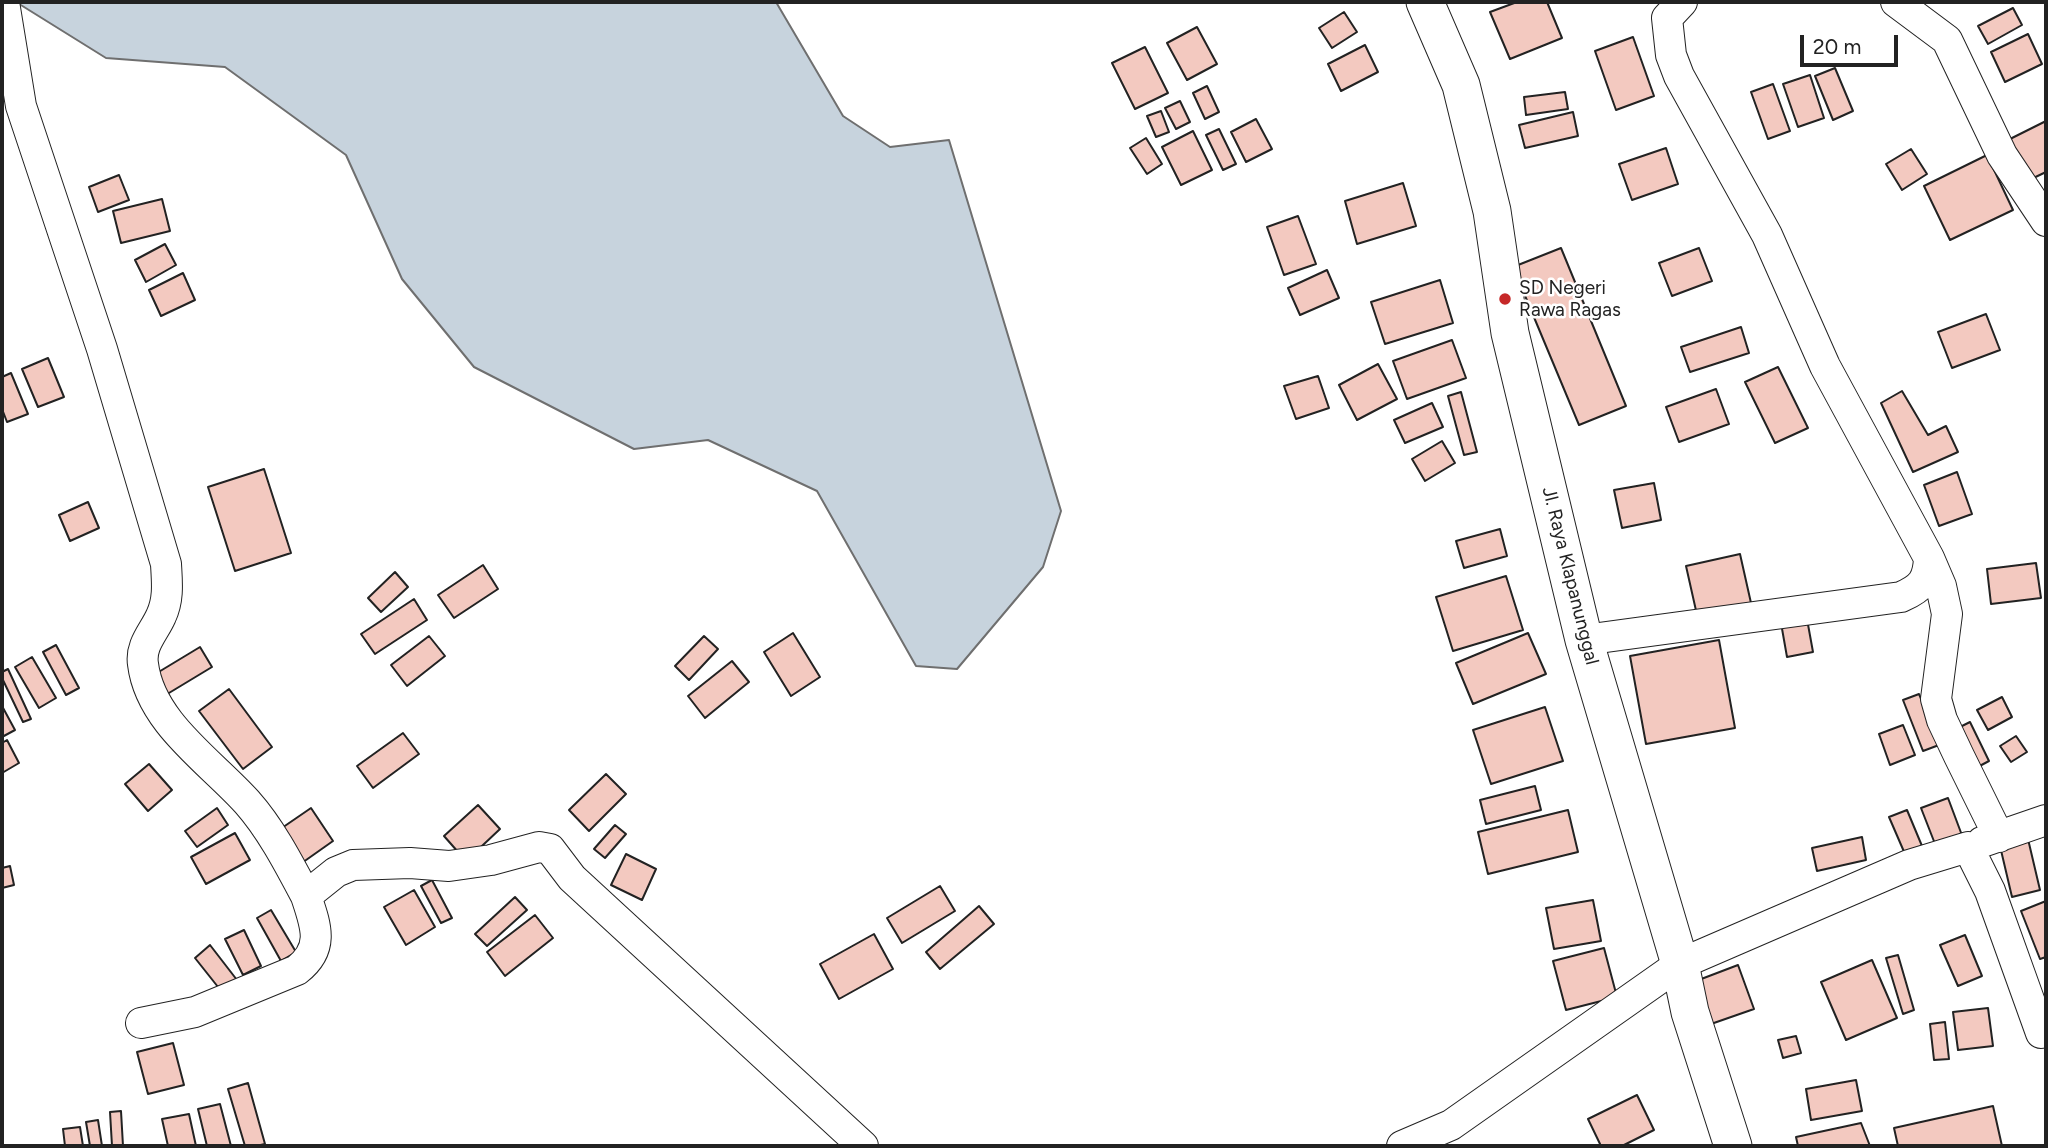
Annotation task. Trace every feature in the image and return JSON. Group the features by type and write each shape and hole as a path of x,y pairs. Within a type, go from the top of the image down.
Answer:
{"street":[{"path":"4,2 20,106 102,349 166,564 168,595 161,617 146,640 142,662 149,688 162,715 248,804 270,833 306,896 316,937 309,958 297,970 195,1012 141,1023"},
{"name":"Jl. Raya Klapanunggal","path":"1425,2 1461,85 1476,140 1492,211 1510,333 1584,640 1680,964 1690,1012 1733,1146"},
{"path":"1682,2 1667,18 1671,55 1679,76 1767,235 1825,366 1929,558 1941,586 1947,614 1936,699 1942,720 1999,837"},
{"path":"1896,2 1947,40 2002,155 2046,221"},
{"path":"1584,640 1901,597 1922,584 1928,574 1929,558"},
{"path":"1402,1146 1451,1125 1680,964 1909,865 2046,820"},
{"path":"306,896 336,872 353,865 410,863 449,866 491,860 538,847 550,849 572,878 863,1146"},
{"path":"1968,847 1990,891 2041,1033"}],"shaded area":[{"path":"16,2 776,2 843,116 890,147 949,140 1061,511 1043,567 957,669 916,666 817,491 708,440 634,449 474,367 402,279 346,155 225,67 106,58"}],"building":[{"path":"1517,2 1547,2 1562,38 1510,59 1490,12"},
{"path":"2013,8 2022,25 1988,44 1978,26"},
{"path":"1344,12 1357,32 1332,48 1319,28"},
{"path":"1197,27 1217,64 1187,80 1167,43"},
{"path":"2028,34 2042,64 2005,82 1991,52"},
{"path":"1633,37 1654,96 1616,110 1595,51"},
{"path":"1365,45 1378,72 1341,91 1328,64"},
{"path":"1145,47 1168,93 1135,109 1112,63"},
{"path":"1835,68 1853,111 1833,120 1815,76"},
{"path":"1810,75 1824,118 1798,127 1783,84"},
{"path":"1773,84 1790,131 1768,139 1751,92"},
{"path":"1207,86 1219,112 1205,119 1193,93"},
{"path":"1565,92 1568,109 1526,115 1524,97"},
{"path":"1180,101 1190,122 1176,129 1165,108"},
{"path":"1161,111 1169,132 1156,137 1147,116"},
{"path":"1573,112 1578,136 1525,148 1519,125"},
{"path":"1256,119 1272,149 1246,162 1231,132"},
{"path":"2046,121 2046,172 2025,182 2006,141"},
{"path":"1219,129 1236,164 1223,170 1206,135"},
{"path":"1193,131 1212,170 1181,185 1162,147"},
{"path":"1146,138 1162,164 1147,174 1130,148"},
{"path":"1666,148 1678,184 1632,200 1619,164"},
{"path":"1911,149 1927,174 1902,190 1886,164"},
{"path":"1987,155 2013,210 1950,240 1924,186"},
{"path":"119,175 129,200 98,212 89,187"},
{"path":"1403,183 1416,226 1357,244 1345,201"},
{"path":"162,199 170,231 121,243 113,211"},
{"path":"1298,216 1316,264 1284,275 1267,227"},
{"path":"165,244 176,265 146,282 135,260"},
{"path":"1561,248 1626,406 1579,425 1513,267"},
{"path":"1699,248 1712,281 1672,296 1659,263"},
{"path":"1327,270 1339,298 1300,315 1288,288"},
{"path":"183,273 195,300 161,316 149,290"},
{"path":"1440,280 1453,323 1385,344 1371,302"},
{"path":"1986,314 2000,350 1952,368 1938,332"},
{"path":"1741,327 1749,353 1690,372 1681,347"},
{"path":"1452,340 1466,378 1407,399 1393,361"},
{"path":"48,358 64,397 38,407 22,369"},
{"path":"1378,364 1397,399 1357,420 1339,385"},
{"path":"1778,367 1808,428 1775,443 1745,382"},
{"path":"11,373 28,414 7,422 2,409 2,377"},
{"path":"1318,376 1329,408 1296,419 1284,386"},
{"path":"1716,389 1729,424 1679,442 1666,407"},
{"path":"1902,391 1928,435 1946,426 1958,452 1913,472 1881,403"},
{"path":"1461,392 1477,452 1464,455 1448,396"},
{"path":"1432,403 1443,427 1405,443 1394,420"},
{"path":"1442,441 1455,463 1425,481 1412,459"},
{"path":"264,469 291,553 235,571 208,487"},
{"path":"1957,472 1972,514 1939,526 1924,485"},
{"path":"1654,483 1661,520 1622,528 1614,490"},
{"path":"88,502 99,528 70,541 59,515"},
{"path":"1500,529 1507,556 1464,568 1456,541"},
{"path":"1740,554 1751,603 1697,615 1686,566"},
{"path":"2036,563 2041,598 1991,604 1987,569"},
{"path":"483,565 498,589 454,618 438,595"},
{"path":"395,572 408,587 381,612 368,598"},
{"path":"1506,576 1523,630 1453,651 1436,597"},
{"path":"414,599 427,620 375,654 361,634"},
{"path":"1807,619 1813,652 1787,657 1781,623"},
{"path":"793,633 820,677 791,696 764,652"},
{"path":"1528,633 1546,674 1473,704 1456,663"},
{"path":"429,636 445,656 407,686 391,665"},
{"path":"704,636 718,649 689,680 675,666"},
{"path":"1719,640 1735,728 1646,744 1630,656"},
{"path":"56,645 79,688 66,695 43,652"},
{"path":"200,647 212,667 164,696 152,676"},
{"path":"32,657 56,698 39,708 15,667"},
{"path":"732,661 749,682 705,718 688,696"},
{"path":"8,669 31,719 23,722 2,678 2,672"},
{"path":"229,689 272,747 243,769 199,711"},
{"path":"1919,694 1939,745 1923,751 1903,700"},
{"path":"2002,697 2012,717 1988,730 1977,710"},
{"path":"2,706 15,730 2,737"},
{"path":"1545,707 1563,761 1491,784 1473,730"},
{"path":"1970,722 1989,761 1974,769 1954,730"},
{"path":"1903,725 1915,755 1890,765 1879,734"},
{"path":"403,733 419,754 373,788 357,766"},
{"path":"2016,736 2027,752 2011,762 2000,746"},
{"path":"7,740 19,763 2,773 2,743"},
{"path":"149,764 172,790 148,811 125,784"},
{"path":"606,774 626,794 589,831 569,810"},
{"path":"1535,786 1541,810 1486,824 1480,800"},
{"path":"1948,798 1963,838 1937,849 1921,808"},
{"path":"478,805 500,829 466,861 444,836"},
{"path":"217,808 228,825 197,847 185,831"},
{"path":"311,808 333,841 299,865 276,832"},
{"path":"1568,810 1578,852 1488,874 1478,832"},
{"path":"1907,810 1922,846 1905,854 1889,817"},
{"path":"615,825 626,834 605,858 594,849"},
{"path":"235,833 250,860 206,884 191,857"},
{"path":"1862,837 1866,860 1817,871 1812,848"},
{"path":"2028,839 2040,890 2012,897 2000,846"},
{"path":"626,854 656,869 642,900 611,885"},
{"path":"10,866 14,885 2,888 2,868"},
{"path":"432,880 452,918 441,923 421,886"},
{"path":"940,886 955,911 902,943 887,918"},
{"path":"414,890 435,927 406,945 384,907"},
{"path":"515,897 527,910 487,946 475,934"},
{"path":"1593,900 1601,941 1554,949 1546,908"},
{"path":"2046,901 2046,957 2040,959 2021,911"},
{"path":"979,906 994,924 940,969 926,952"},
{"path":"271,910 296,952 281,961 257,918"},
{"path":"535,915 553,938 505,976 487,952"},
{"path":"244,930 261,966 243,975 225,939"},
{"path":"874,934 893,969 839,999 820,964"},
{"path":"1965,935 1982,976 1958,986 1940,945"},
{"path":"210,945 237,980 222,992 195,958"},
{"path":"1604,948 1617,997 1566,1010 1553,961"},
{"path":"1898,955 1914,1010 1903,1014 1886,958"},
{"path":"1872,960 1897,1018 1846,1040 1821,982"},
{"path":"1738,965 1754,1009 1711,1024 1696,981"},
{"path":"1988,1008 1993,1046 1958,1050 1953,1012"},
{"path":"1945,1022 1949,1059 1934,1060 1930,1024"},
{"path":"1796,1036 1801,1053 1783,1058 1778,1040"},
{"path":"173,1043 184,1085 148,1094 137,1052"},
{"path":"1856,1080 1862,1111 1811,1120 1806,1089"},
{"path":"248,1083 265,1144 256,1146 245,1146 228,1089"},
{"path":"1637,1095 1654,1130 1622,1146 1601,1146 1588,1119"},
{"path":"220,1104 231,1146 207,1146 198,1109"},
{"path":"1993,1106 2002,1146 1898,1146 1894,1128"},
{"path":"121,1111 123,1146 112,1146 110,1112"},
{"path":"189,1114 196,1146 168,1146 162,1119"},
{"path":"98,1120 102,1146 90,1146 86,1122"},
{"path":"1861,1123 1870,1146 1798,1146 1796,1137"},
{"path":"80,1127 83,1146 65,1146 63,1129"}],"place":[{"name":"SD Negeri Rawa Ragas","path":"1505,299"}]}
